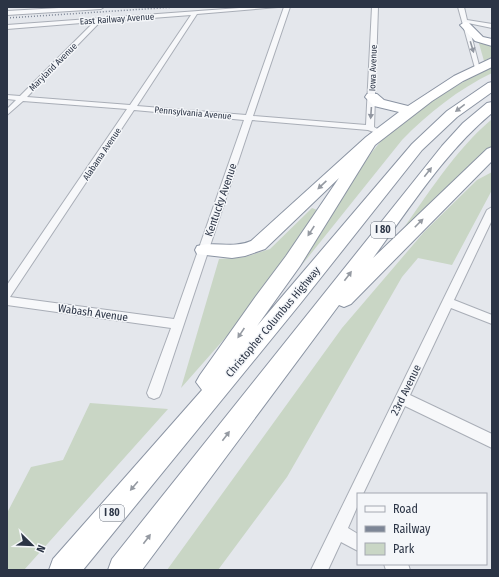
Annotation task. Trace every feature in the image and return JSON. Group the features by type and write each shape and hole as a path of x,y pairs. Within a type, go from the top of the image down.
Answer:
{"highway":[{"path":"465,23 479,39 492,43"},
{"path":"204,250 230,252 245,251 258,244 373,133 408,110 488,66"},
{"path":"294,299 303,272 425,123 488,66"},
{"name":"Christopher Columbus Highway","path":"64,570 159,456 294,299 421,143 452,114 492,86"},
{"path":"372,97 379,103 408,110"},
{"name":"I 80","path":"124,570 446,149 468,126 492,106"},
{"path":"159,456 263,301 292,261 373,133"},
{"path":"282,362 391,251 492,152"}],"street":[{"path":"7,14 67,8 101,7"},
{"name":"East Railway Avenue","path":"7,27 274,7"},
{"name":"Kentucky Avenue","path":"154,393 287,7"},
{"name":"Iowa Avenue","path":"373,133 372,97 375,7"},
{"path":"461,7 465,23 488,66"},
{"name":"Alabama Avenue","path":"7,294 195,14"},
{"name":"Maryland Avenue","path":"7,113 98,21"},
{"path":"465,23 492,26"},
{"name":"Pennsylvania Avenue","path":"7,97 249,118 373,133"},
{"name":"23rd Avenue","path":"319,570 492,210"},
{"path":"482,232 492,235"},
{"name":"Wabash Avenue","path":"7,301 178,324"},
{"path":"448,302 492,320"},
{"path":"402,398 492,441"},
{"path":"338,531 357,542"}],"green space":[{"path":"478,40 492,45 492,57 484,61"},
{"path":"492,67 492,73 468,86 444,102 422,120 402,140 301,266 339,200 360,168 383,139 417,110 480,72"},
{"path":"492,119 492,149 398,236 430,190 465,145"},
{"path":"492,172 492,190 452,265 418,258 402,277 287,477 218,570 167,570 342,328 424,232 477,180"},
{"path":"312,208 320,211 256,303 181,388 219,259 245,257 270,249"},
{"path":"90,403 168,409 24,570 7,570 7,513 31,467 63,460"}],"railway":[{"path":"7,18 176,7"}]}
